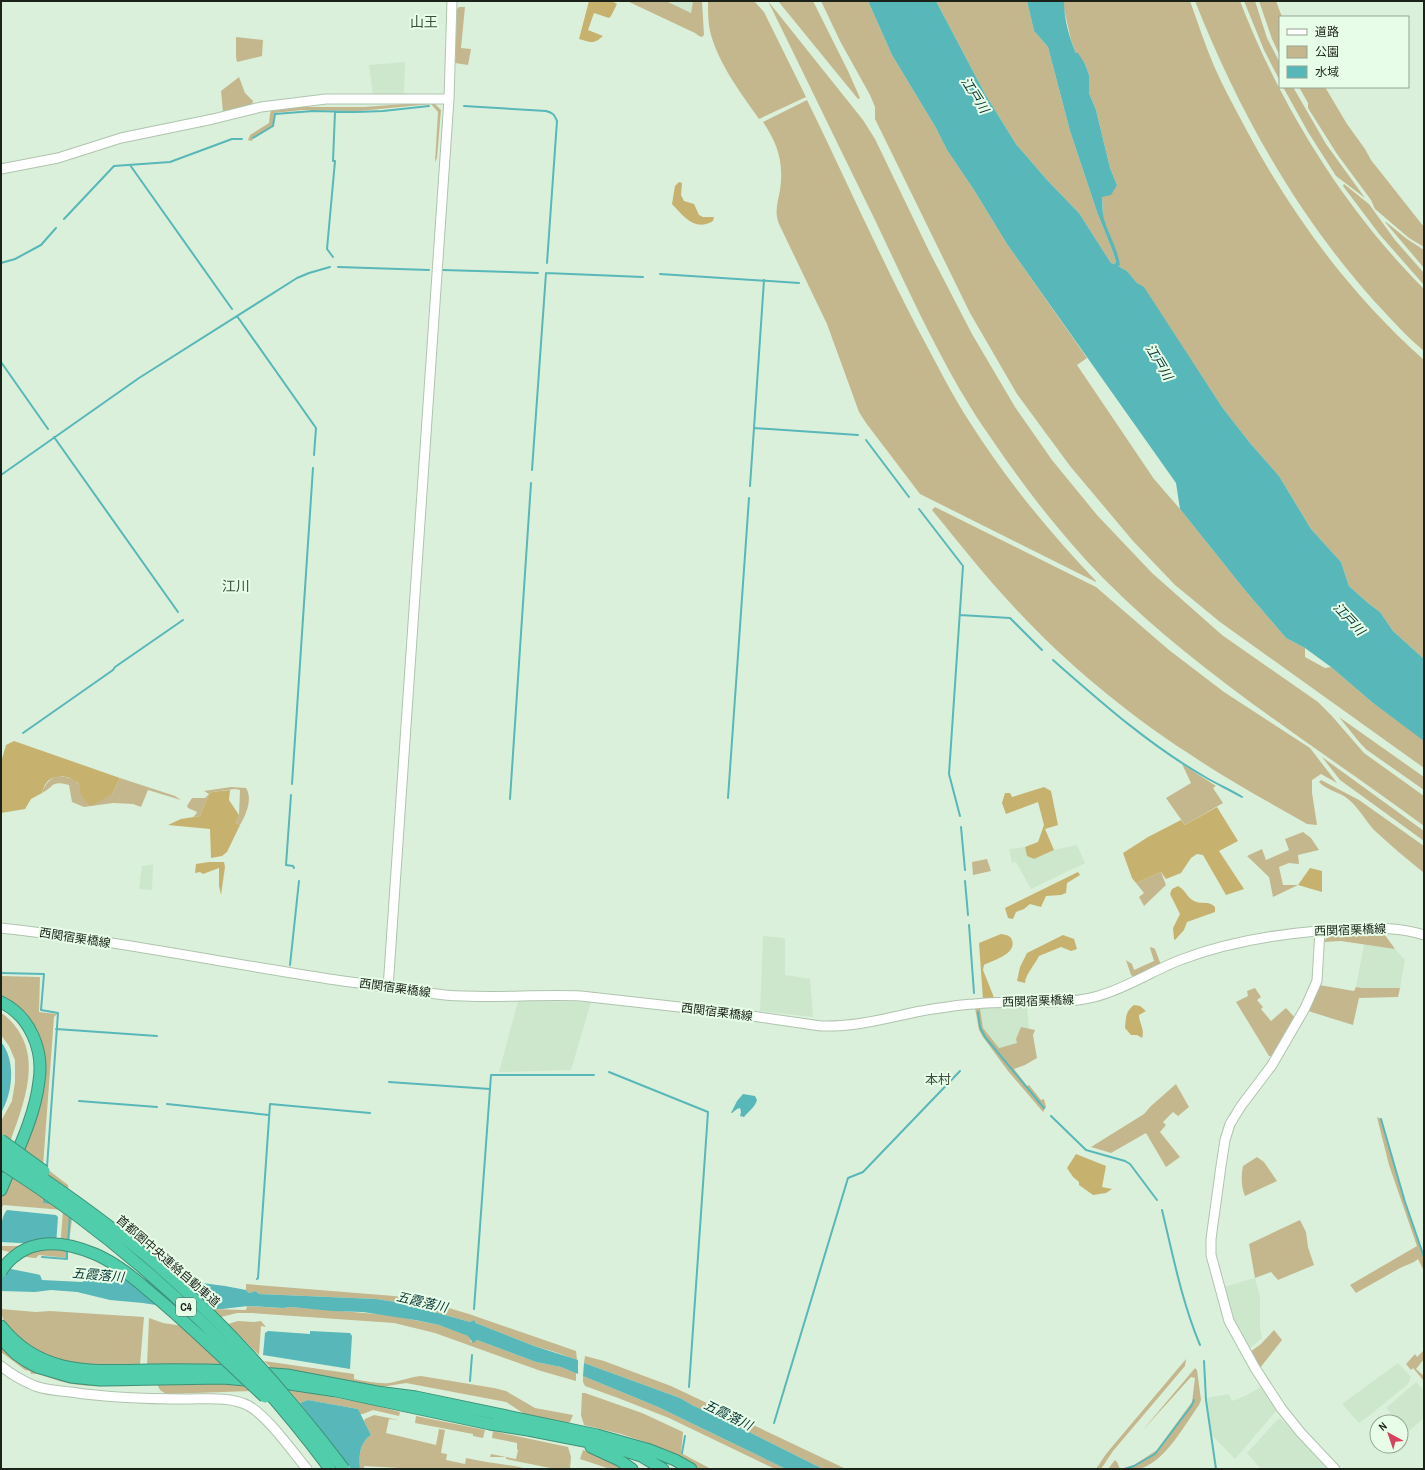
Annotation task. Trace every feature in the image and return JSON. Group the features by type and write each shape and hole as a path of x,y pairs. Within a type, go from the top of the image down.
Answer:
{"highway":[{"path":"1,1002 20,1015 33,1032 39,1054 40,1081 32,1112 1,1190"},
{"path":"1,1009 11,1016 27,1035 32,1053 34,1080 26,1109 1,1175"},
{"path":"1,1140 56,1179 130,1235 152,1254 188,1294"},
{"name":"首都圏中央連絡自動車道","path":"1,1151 46,1180 120,1235 188,1294 220,1325 277,1386 344,1469"},
{"name":"首都圏中央連絡自動車道","path":"1,1163 43,1191 113,1244 192,1312 262,1385 330,1469"},
{"path":"1,1272 16,1255 41,1244 69,1245 96,1254 109,1261 164,1304 226,1360 282,1415 330,1469"},
{"path":"1,1322 3,1333 20,1346 32,1354 64,1367 87,1371 223,1378 290,1384 336,1391 482,1423 556,1435 618,1448 641,1456 663,1469"},
{"path":"149,1374 221,1370 287,1375 377,1392 416,1397 597,1435 650,1450 675,1460 691,1469"},
{"path":"556,1435 601,1451 619,1460 632,1469"},
{"path":"625,1443 656,1458 672,1469"}],"street":[{"path":"388,988 449,99 452,1"},
{"path":"1,169 58,158 121,138 213,119 261,107 326,99 449,99"},
{"name":"西関宿栗橋線","path":"1,928 59,935 388,988 446,995 559,995 605,998 820,1026 847,1026 868,1023 924,1011 972,1004 1084,999 1115,990 1179,960 1203,952 1251,940 1320,930 1384,928 1404,929 1424,935"},
{"path":"1320,930 1317,981 1306,1008 1272,1064 1241,1106 1230,1124 1225,1140 1221,1166 1211,1239 1211,1255 1229,1321 1255,1368 1281,1408 1301,1433 1335,1469"},
{"path":"1,1366 36,1386 53,1390 102,1397 140,1399 216,1399 240,1403 252,1408 264,1418 307,1469"}],"shaded area":[{"path":"589,1 612,1 617,4 609,18 594,13 588,30 603,36 594,42 579,39"},
{"path":"666,1 693,1 691,13"},
{"path":"405,62 404,95 373,95 369,65"},
{"path":"679,182 682,183 681,195 684,201 694,204 699,215 703,217 714,217 713,221 701,225 695,224 685,218 672,204 675,186"},
{"path":"14,741 120,778 112,794 91,806 80,793 79,784 77,782 70,778 60,776 55,777 48,781 43,788 42,793 31,799 25,809 1,813 1,762 6,745"},
{"path":"1044,787 1051,791 1058,825 1045,829 1054,850 1034,859 1027,856 1025,847 1038,842 1044,825 1038,802 1006,814 1002,803 1005,793 1010,793 1012,797"},
{"path":"230,790 229,800 239,815 236,823 240,825 227,852 222,856 211,858 210,829 168,825 181,819 200,816 209,794 212,792"},
{"path":"1217,807 1238,841 1219,851 1244,889 1226,895 1203,855 1197,854 1191,858 1181,873 1166,879 1161,872 1136,883 1132,878 1123,853 1148,837 1181,820 1185,825"},
{"path":"1077,845 1085,863 1031,889 1016,862 1012,863 1009,849 1025,847 1027,856 1034,859 1054,850"},
{"path":"224,862 225,867 221,895 219,886 219,868 203,874 200,872 195,873 196,864"},
{"path":"153,864 152,890 139,889 142,865 145,866"},
{"path":"1310,868 1322,871 1322,892 1298,885"},
{"path":"1078,872 1080,875 1067,883 1066,893 1061,895 1046,896 1041,907 1030,904 1024,909 1016,912 1013,919 1008,918 1005,908"},
{"path":"1178,886 1194,901 1213,905 1215,907 1215,912 1187,922 1184,930 1175,940 1173,928 1180,914 1170,894 1172,889"},
{"path":"1001,934 1010,937 1013,945 1004,956 984,965 983,970 995,1000 983,1000 979,943"},
{"path":"1063,935 1074,939 1077,949 1071,951 1061,947 1039,956 1027,976 1025,983 1017,981 1020,967 1027,953"},
{"path":"763,936 785,938 785,975 810,979 813,1017 760,1011"},
{"path":"1364,944 1395,949 1405,960 1400,988 1356,987"},
{"path":"518,1001 591,1002 571,1070 499,1072"},
{"path":"1134,1005 1140,1006 1146,1011 1139,1015 1143,1032 1142,1038 1137,1035 1131,1035 1125,1028 1127,1013"},
{"path":"1027,1006 1029,1029 1021,1027 1017,1043 999,1048 983,1028 980,1008"},
{"path":"1076,1154 1106,1166 1102,1187 1112,1189 1106,1193 1093,1195 1079,1185 1079,1182 1073,1177 1067,1168"},
{"path":"1255,1278 1260,1297 1260,1328 1262,1338 1249,1349 1234,1323 1224,1287"},
{"path":"1398,1363 1411,1377 1408,1384 1359,1423 1342,1404"},
{"path":"1416,1382 1424,1390 1424,1418 1409,1431 1409,1414 1392,1414 1386,1408"},
{"path":"1261,1387 1277,1410 1235,1459 1212,1435 1207,1398 1229,1394 1232,1401"},
{"path":"1278,1419 1281,1419 1327,1469 1261,1469 1247,1453"}],"green space":[{"path":"627,1 666,1 691,13 693,1 702,1 704,35 702,37 699,36"},
{"path":"708,1 754,1 764,12 806,97 759,119 738,89 720,58 709,27"},
{"path":"768,1 863,120 875,139 929,251 972,334 1015,407 1052,460 1097,515 1152,573 1222,635 1318,702 1364,753 1424,796 1424,826 1218,678 1178,646 1103,578 1046,513 1007,462 957,385 920,315"},
{"path":"778,1 813,1 860,98 858,99"},
{"path":"821,1 868,1 892,55 936,128 947,150 974,190 1007,244 1087,358 1077,365 1154,479 1286,638 1305,648 1305,657 1325,668 1331,667 1373,703 1424,740 1424,768 1220,622 1175,585 1133,541 1070,466 1017,394 970,313 875,119 875,107 870,95 840,41"},
{"path":"936,1 1027,1 1034,31 1048,47 1070,131 1097,212 1113,252 1116,262 1114,264 1111,263 1079,213 1048,181 1016,144 985,94"},
{"path":"1064,1 1190,1 1214,66 1222,83 1247,131 1284,194 1325,253 1348,282 1397,335 1424,360 1424,659 1393,631 1380,612 1349,586 1341,562 1311,529 1279,476 1250,443 1222,407 1144,288 1137,283 1127,271 1118,266 1103,217 1102,197 1117,185 1110,168 1096,110 1089,93 1089,75 1085,64 1076,53 1071,40 1064,9"},
{"path":"1195,1 1240,1 1256,40 1279,88 1317,154 1342,191 1368,225 1395,258 1424,289 1424,351 1375,302 1346,268 1295,197 1250,121 1212,42"},
{"path":"1244,1 1255,1 1267,38 1279,61 1279,79 1264,50"},
{"path":"1259,1 1276,1 1282,16 1279,16 1279,54 1272,39"},
{"path":"459,7 465,7 461,48 471,49 468,65 455,63 457,9"},
{"path":"236,37 263,40 262,56 237,62"},
{"path":"239,77 245,93 253,101 252,105 223,112 221,91"},
{"path":"1284,88 1294,88 1326,144 1365,198 1336,176 1308,132"},
{"path":"1300,88 1326,88 1371,160 1424,227 1424,247 1409,238 1375,209 1371,200 1337,154 1308,108 1308,103"},
{"path":"807,100 897,288 958,404 997,463 1028,504 1096,582 920,494 859,412 827,324 779,224 777,215 781,180 779,154 773,138 763,122"},
{"path":"433,102 441,110 437,158 435,162 438,112 431,104 359,111 302,110 274,113 273,126 253,138 252,141 248,140 250,135 269,123 270,114 273,107 364,107"},
{"path":"1344,184 1369,204 1395,240 1424,273 1424,285 1380,235 1343,186"},
{"path":"1385,222 1424,250 1424,268"},
{"path":"935,507 1096,587 1169,650 1224,692 1310,748 1337,783 1321,774 1312,780 1312,793 1317,825 1307,824 1202,763 1141,721 1096,685 1054,647 1003,595 932,510"},
{"path":"1339,717 1424,777 1424,790 1367,750"},
{"path":"1322,757 1424,831 1424,841 1340,780"},
{"path":"1182,764 1216,786 1213,788 1223,803 1185,825 1166,798 1191,783"},
{"path":"55,776 69,778 78,783 80,786 112,794 120,778 175,796 181,800 148,790 141,807 133,804 113,803 84,807 72,802 69,785 59,783 53,785 42,793 50,780"},
{"path":"1321,780 1359,800 1424,846 1424,873 1374,830 1352,803 1345,797 1322,785 1319,782"},
{"path":"231,787 246,788 249,802 240,825 236,823 239,815 240,790 235,789 212,792 209,794 204,791"},
{"path":"209,794 200,816 193,817 197,812 188,808 187,806 192,798 205,798"},
{"path":"1303,832 1311,838 1319,850 1298,855 1299,864 1289,863 1279,867 1283,885 1298,885 1273,897 1269,877 1247,856 1262,849 1266,860 1289,850 1285,839"},
{"path":"987,859 991,871 973,875 972,862"},
{"path":"1161,872 1166,885 1144,906 1139,897 1144,893 1136,883"},
{"path":"1330,935 1385,935 1395,949 1341,941 1323,942"},
{"path":"1151,947 1155,949 1161,965 1135,978 1131,975 1126,960 1132,964 1134,970 1154,961"},
{"path":"1,976 40,977 39,1012 57,1014 54,1017 43,1166 68,1185 72,1219 67,1258 39,1255 36,1258 32,1258 1,1250 1,1246 19,1246 60,1250 63,1210 3,1205 1,1211 1,1199 20,1150 41,1085 24,1013 12,1002 1,997"},
{"path":"1319,985 1354,991 1356,987 1400,988 1398,997 1359,998 1353,1025 1308,1011"},
{"path":"1255,988 1261,997 1257,1000 1263,1007 1261,1009 1271,1021 1286,1008 1296,1019 1272,1056 1269,1056 1236,1002 1248,996 1247,991"},
{"path":"975,1008 980,1008 983,1028 999,1048 1017,1043 1016,1039 1021,1027 1035,1030 1033,1035 1037,1058 1014,1069 1027,1086 1029,1085 1041,1100 1044,1099 1046,1107 1043,1112 1008,1071 983,1037 979,1030"},
{"path":"1,1013 11,1021 25,1043 29,1071 24,1101 10,1142 1,1136 1,1121 12,1101 15,1082 15,1060 9,1046 1,1035"},
{"path":"1176,1084 1189,1107 1178,1116 1173,1112 1163,1122 1166,1125 1160,1132 1180,1157 1166,1167 1146,1133 1111,1153 1091,1147 1144,1114"},
{"path":"1377,1117 1381,1119 1405,1202 1424,1257 1424,1271 1418,1259 1356,1293 1350,1285 1417,1246 1389,1165"},
{"path":"1257,1157 1264,1162 1277,1181 1245,1196 1242,1181 1243,1166"},
{"path":"1300,1220 1306,1232 1308,1247 1314,1265 1278,1280 1271,1272 1255,1278 1249,1244"},
{"path":"246,1284 394,1296 425,1301 469,1314 576,1351 577,1360 534,1346 476,1323 474,1320 470,1322 402,1303 376,1299 259,1294 256,1291 249,1293 246,1290"},
{"path":"247,1306 291,1307 389,1315 439,1325 469,1336 471,1342 477,1340 536,1362 561,1367 576,1373 576,1381 541,1371 435,1333 394,1323 251,1313 237,1313 221,1317 213,1309 246,1310"},
{"path":"1,1309 144,1317 140,1365 83,1365 55,1360 42,1355 27,1347 11,1330 4,1320"},
{"path":"149,1318 163,1323 183,1326 225,1365 147,1365"},
{"path":"238,1321 261,1321 266,1327 261,1326 259,1355 228,1324"},
{"path":"1274,1330 1282,1340 1260,1368 1250,1352 1261,1344"},
{"path":"1,1345 30,1368 53,1377 82,1381 139,1385 90,1386 72,1384 46,1376 31,1374 30,1371 25,1370 1,1352"},
{"path":"1424,1350 1424,1359 1416,1369 1424,1376 1424,1381 1413,1368 1411,1370 1406,1364 1415,1354 1417,1357"},
{"path":"585,1356 604,1361 671,1386 846,1469 823,1469 680,1398 584,1363"},
{"path":"1186,1359 1185,1366 1113,1451 1101,1469 1096,1469 1106,1454"},
{"path":"264,1361 354,1374 354,1379 376,1383 389,1383 421,1376 494,1388 506,1391 535,1408 573,1415 568,1423 526,1415 506,1402 406,1383 381,1387 271,1368"},
{"path":"1195,1368 1197,1370 1201,1400 1181,1432 1167,1450 1151,1464 1142,1468 1120,1469 1134,1465 1157,1450 1192,1402 1195,1378 1191,1377 1142,1431"},
{"path":"583,1376 658,1407 786,1469 775,1469 669,1418 585,1386"},
{"path":"156,1382 244,1384 251,1391 166,1394 160,1390"},
{"path":"288,1389 369,1404 400,1412 399,1416 373,1410 360,1414 358,1409 308,1400 300,1403"},
{"path":"582,1393 642,1413 683,1432 681,1453 711,1469 700,1469 673,1453 648,1443 621,1434 584,1425 581,1415"},
{"path":"374,1415 399,1420 389,1419 386,1433 436,1445 439,1429 445,1430 441,1453 447,1454 446,1460 465,1464 466,1458 528,1469 418,1469 364,1466 364,1469 360,1469 360,1455 362,1446 371,1435 364,1421 365,1419"},
{"path":"416,1416 485,1430 483,1438 473,1436 473,1434 415,1423"},
{"path":"493,1431 568,1447 571,1457 570,1469 555,1469 506,1459 506,1457 516,1459 518,1450 517,1443 492,1438"},
{"path":"583,1450 606,1458 624,1469 610,1469 580,1459"},
{"path":"491,1454 506,1457 490,1457"},
{"path":"1115,1460 1120,1469 1108,1469"}],"water":[{"name":"江戸川","path":"868,1 936,1 985,94 1016,144 1048,181 1079,213 1111,263 1114,264 1116,262 1113,252 1097,212 1070,131 1048,47 1034,31 1027,1 1064,1 1069,34 1076,53 1078,53 1085,64 1089,75 1089,93 1096,110 1110,168 1117,185 1111,195 1102,197 1103,216 1117,253 1120,265 1118,266 1127,271 1137,283 1144,287 1222,407 1250,443 1279,476 1311,529 1341,562 1349,586 1380,612 1393,631 1424,659 1424,741 1373,703 1331,667 1305,648 1286,638 1244,589 1180,509 1176,483 1007,244 974,190 947,150 936,128 892,55"},
{"path":"1,1042 6,1049 9,1058 11,1077 8,1096 1,1113"},
{"path":"743,1094 755,1096 757,1100 744,1117 740,1116 740,1108 731,1113 737,1101"},
{"path":"7,1210 56,1215 58,1217 56,1245 1,1242 2,1221"},
{"path":"1,1267 40,1275 42,1280 82,1282 89,1279 113,1278 187,1281 246,1290 249,1293 256,1291 259,1294 376,1299 402,1303 470,1322 474,1320 476,1323 534,1346 578,1360 578,1374 561,1367 536,1362 477,1340 473,1343 468,1336 439,1325 363,1312 291,1307 248,1306 222,1309 175,1308 110,1300 77,1292 51,1290 35,1292 1,1291"},
{"path":"268,1331 310,1334 310,1331 350,1333 352,1336 350,1369 263,1355 265,1333"},
{"path":"584,1363 680,1398 823,1469 786,1469 658,1407 583,1376"},
{"path":"308,1400 358,1409 371,1435 362,1446 360,1455 360,1469 351,1469 300,1403"}],"waterway":[{"path":"253,138 273,126 275,114 313,111 383,111 429,106"},
{"path":"464,106 546,111 552,113 555,117 557,121 547,263"},
{"path":"333,257 327,249 335,161 333,161 335,112"},
{"path":"64,219 114,166 170,162 232,139 242,139"},
{"path":"130,165 232,309"},
{"path":"1,263 15,259 41,245 56,228"},
{"path":"1,475 139,378 297,278 330,267"},
{"path":"338,267 429,270"},
{"path":"443,270 538,273"},
{"path":"546,273 643,277"},
{"path":"532,470 546,273"},
{"path":"660,274 799,283"},
{"path":"764,280 754,428 858,435"},
{"path":"237,316 316,428 314,455"},
{"path":"1,362 48,429"},
{"path":"750,486 754,428"},
{"path":"54,437 178,612"},
{"path":"866,440 909,497"},
{"path":"292,784 313,468"},
{"path":"510,799 531,483"},
{"path":"728,798 749,498"},
{"path":"919,509 963,566 949,774 960,816"},
{"path":"960,615 1010,618 1042,650"},
{"path":"23,733 183,620"},
{"path":"1053,660 1089,692 1164,751 1184,765 1242,797"},
{"path":"291,795 286,865 293,866 294,868"},
{"path":"961,827 965,870"},
{"path":"290,965 299,881"},
{"path":"965,881 968,915"},
{"path":"969,925 974,993"},
{"path":"1,973 44,974 41,1010 58,1013 47,1167"},
{"path":"978,1012 980,1027 985,1037 1044,1108"},
{"path":"56,1029 157,1036"},
{"path":"774,1423 848,1178 863,1172 960,1071"},
{"path":"609,1072 708,1112 689,1387"},
{"path":"490,1089 491,1075 594,1075"},
{"path":"389,1082 490,1089 474,1309"},
{"path":"79,1101 157,1107"},
{"path":"167,1104 269,1115"},
{"path":"257,1279 270,1104 370,1113"},
{"path":"1051,1116 1086,1150 1125,1161 1130,1164 1157,1200"},
{"path":"1381,1119 1405,1202 1424,1257"},
{"path":"44,1198 44,1202 51,1203"},
{"path":"1162,1210 1183,1296 1200,1345"},
{"path":"68,1242 70,1215"},
{"path":"42,1257 67,1259 67,1249"},
{"path":"470,1381 472,1355"},
{"path":"1204,1361 1206,1400 1216,1469"},
{"path":"1125,1469 1134,1466 1155,1454 1192,1405 1194,1400"},
{"path":"682,1453 685,1436"}],"district":[{"name":"山王","path":"424,22"},
{"name":"江川","path":"236,586"},
{"name":"本村","path":"938,1079"}],"water label":[{"name":"五霞落川","path":"98,1275"},
{"name":"五霞落川","path":"422,1302"},
{"name":"五霞落川","path":"728,1415"}]}
